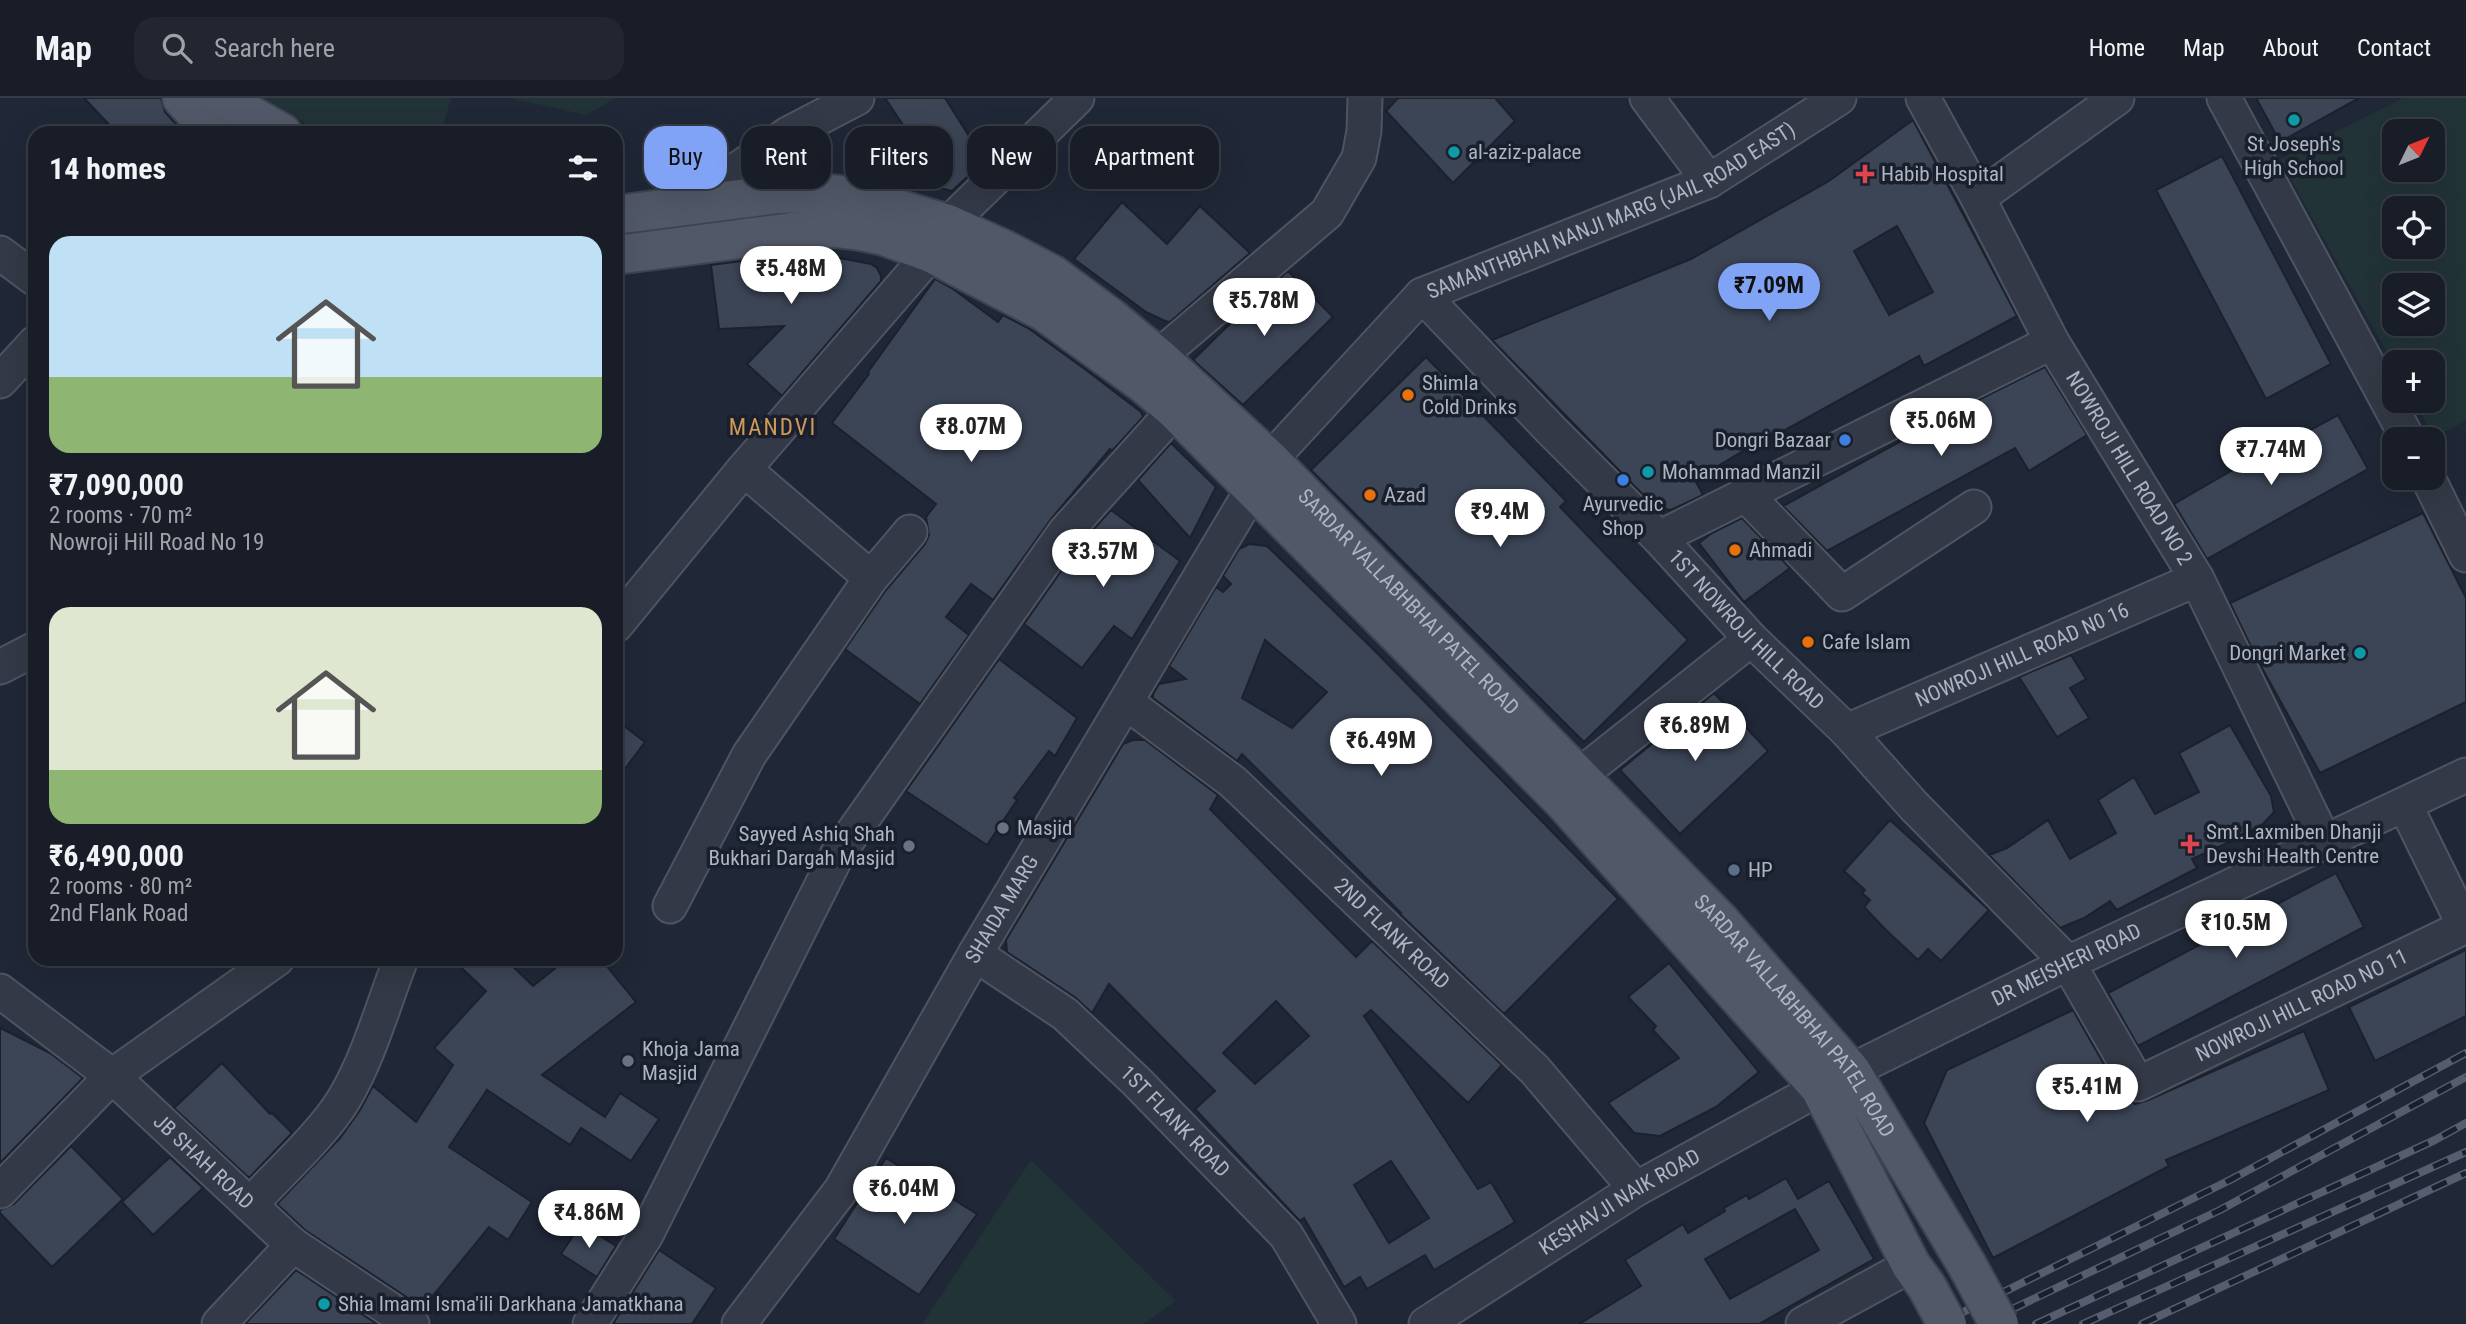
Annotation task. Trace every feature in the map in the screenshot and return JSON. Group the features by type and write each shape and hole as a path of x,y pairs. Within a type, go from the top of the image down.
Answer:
{"main road":[{"path":"207,114 254,126"},
{"name":"SARDAR VALLABHBHAI PATEL ROAD","path":"623,214 778,194 820,193 857,197 939,239"},
{"name":"SARDAR VALLABHBHAI PATEL ROAD","path":"623,254 836,228 1003,249 1053,275 1111,318 1151,370 1175,410 1262,474"},
{"name":"SARDAR VALLABHBHAI PATEL ROAD","path":"1151,370 1262,474 1572,788 1836,1080 1967,1265 2000,1324"},
{"name":"SARDAR VALLABHBHAI PATEL ROAD","path":"1836,1080 1919,1276 1947,1324"}],"street":[{"path":"685,205 788,134 857,98"},
{"path":"623,616 939,239 1077,98"},
{"path":"1151,370 1327,213 1359,158 1364,131 1365,98"},
{"path":"1647,98 1709,181"},
{"name":"SAMANTHBHAI NANJI MARG (JAIL ROAD EAST)","path":"1262,474 1422,295 1709,181 1839,98"},
{"name":"NOWROJI HILL ROAD NO 2","path":"1923,98 2052,342 2197,579 2324,841"},
{"path":"1978,198 2117,98"},
{"path":"2224,98 2402,427"},
{"path":"0,253 28,274"},
{"name":"1ST NOWROJI HILL ROAD","path":"1422,295 1659,538 1751,639 1847,731 1913,805 2068,963 2138,1084"},
{"path":"1659,538 2052,342"},
{"path":"0,381 28,351"},
{"path":"590,1324 646,1235 837,855 1065,531 1175,410"},
{"path":"744,469 871,578"},
{"name":"SHAIDA MARG","path":"739,1324 841,1190 975,954 1262,474"},
{"path":"2434,490 2466,555"},
{"path":"1746,495 1842,594 1974,507"},
{"path":"670,906 749,755 871,578 910,532"},
{"name":"NOWROJI HILL ROAD N0 16","path":"1847,731 2197,579"},
{"path":"1572,788 1751,639"},
{"path":"0,667 28,653"},
{"name":"2ND FLANK ROAD","path":"1127,703 1233,782 1535,1070 1636,1189"},
{"name":"DR MEISHERI ROAD","path":"1836,1080 2068,963 2466,775"},
{"path":"2405,805 2465,927"},
{"name":"NOWROJI HILL ROAD NO 11","path":"2138,1084 2465,927"},
{"name":"1ST FLANK ROAD","path":"975,954 1065,1014 1136,1081 1286,1235 1339,1324"},
{"path":"0,1191 112,1076 266,966"},
{"path":"250,1205 331,1118 343,1101 359,1069 398,966"},
{"name":"JB SHAH ROAD","path":"0,991 112,1076 293,1245 412,1324"},
{"name":"KESHAVJI NAIK ROAD","path":"1426,1324 1636,1189 1836,1080"},
{"path":"219,1324 293,1245"},
{"path":"1803,1324 1919,1276"}],"shaded area":[{"path":"260,98 451,98 443,126 310,126"},
{"path":"510,98 616,98 586,115"},
{"path":"2403,98 2466,98 2466,421 2445,432 2445,427 2428,427 2421,413 2445,413 2445,350 2386,350 2280,160"},
{"path":"1031,1160 1176,1301 1143,1324 922,1324"}],"building":[{"path":"84,98 161,98 165,112 178,126 110,126"},
{"path":"885,98 945,98 967,133 967,177 952,191 944,189 953,189 953,126 904,126"},
{"name":"al-aziz-palace","path":"1398,98 1495,98 1515,121 1453,183 1386,111"},
{"name":"St Joseph's High School","path":"2256,98 2359,98 2280,142"},
{"path":"1913,120 2017,316 1924,366 1919,356 1776,435 1774,432 1695,480 1703,495 1671,510 1655,507 1492,340 1691,259 1829,181","holes":["1897,226 1933,292 1889,315 1854,251"]},
{"path":"2222,156 2331,364 2266,399 2156,190"},
{"path":"1122,202 1167,244 1200,206 1250,253 1170,322 1165,321 1146,312 1074,259"},
{"path":"808,252 871,264 877,268 881,281 782,396 747,364 784,326 719,329 711,265"},
{"path":"1288,271 1333,317 1243,405 1193,360 1243,311 1241,312"},
{"path":"935,279 998,322 1003,315 1028,328 1141,412 1143,417 1112,451 1110,449 1051,519 993,600 971,584 946,617 969,635 920,704 845,649 886,590 925,544 929,535 926,517 936,504 832,423"},
{"path":"1426,357 1566,501 1560,507 1688,640 1584,742 1311,470"},
{"path":"2045,367 2087,435 2029,471 2015,448 1827,551 1783,506 1948,415"},
{"path":"2338,415 2368,469 2207,559 2174,504 2243,464 2244,466"},
{"path":"1171,443 1216,487 1190,538 1138,480"},
{"path":"1111,510 1180,561 1132,639 1114,626 1082,668 1024,624 1080,544"},
{"name":"Dongri Market","path":"2423,513 2466,598 2466,702 2320,773 2256,657 2230,603"},
{"path":"1742,518 1790,568 1744,602 1699,543 1712,533"},
{"path":"1249,544 1267,546 1372,648 1618,899 1504,1014 1400,914 1242,754 1237,761 1153,698 1159,684 1186,679 1169,666 1216,587 1223,592 1231,584 1223,576 1239,549","holes":["1265,640 1327,692 1292,728 1242,698"]},
{"path":"2071,655 2086,679 2070,688 2089,718 2057,737 2019,677"},
{"path":"999,659 1077,718 1055,756 1049,751 1014,798 1017,800 987,845 906,791"},
{"path":"1714,693 1768,751 1680,834 1620,770"},
{"path":"623,725 645,742 623,772"},
{"path":"2230,725 2271,796 2274,812 2264,823 2243,836 2192,859 2197,868 2117,910 2110,901 2084,918 2060,928 1989,855 2007,848 2048,820 2070,859 2116,833 2098,800 2134,777 2155,814 2199,792 2179,753"},
{"path":"1133,740 1145,740 1218,795 1210,809 1356,957 1372,941 1502,1065 1468,1103 1371,1010 1364,1016 1478,1189 1491,1182 1515,1222 1434,1270 1425,1255 1367,1289 1360,1277 1344,1287 1304,1218 1300,1221 1195,1109 1215,1091 1109,984 1092,1013 1076,998 1007,952 1006,940 1123,744","holes":["1276,1001 1309,1036 1255,1084 1223,1053","1391,1161 1429,1218 1389,1243 1354,1185"]},
{"path":"1890,820 1989,910 1941,961 1928,949 1918,960 1864,907 1870,900 1862,893 1865,890 1844,871"},
{"path":"2336,873 2364,927 2138,1046 2108,993"},
{"path":"2466,950 2466,1016 2375,1061 2349,1007"},
{"path":"1669,963 1759,1072 1716,1107 1660,1136 1634,1133 1608,1103 1679,1058 1653,1030 1656,1026 1628,997"},
{"path":"459,966 512,966 533,986 558,966 607,966 636,1002 542,1075 605,1117 620,1093 659,1119 631,1161 581,1128 570,1145 487,1090 449,1147 532,1202 508,1240 489,1227 423,1308 305,1230 277,1204 340,1138 373,1086 416,1122 453,1065 434,1048 486,991"},
{"path":"2073,1010 2121,1094 2135,1104 2304,1031 2329,1090 2166,1160 2169,1166 1993,1258 1924,1123 1947,1070"},
{"path":"0,1028 50,1053 83,1078 0,1163"},
{"path":"222,1063 270,1114 292,1133 249,1178 174,1108"},
{"path":"71,1146 123,1199 52,1267 0,1210 14,1204"},
{"path":"170,1157 203,1188 153,1235 122,1202"},
{"path":"886,1158 977,1214 919,1295 834,1239"},
{"path":"1786,1178 1798,1199 1829,1181 1874,1259 1759,1324 1579,1324 1641,1286 1625,1260 1683,1224 1688,1233 1747,1195 1749,1199","holes":["1795,1209 1819,1250 1730,1299 1705,1259"]},
{"path":"581,1224 616,1246 597,1277 561,1254"},
{"path":"659,1250 716,1288 692,1324 613,1324"},
{"path":"296,1270 377,1324 245,1324"}],"railway":[{"path":"1939,1324 2230,1180 2466,1053"},
{"path":"1981,1324 2220,1210 2466,1077"},
{"path":"2036,1324 2435,1140 2466,1123"},
{"path":"2083,1324 2466,1152"},
{"path":"2142,1324 2466,1173"}],"place":[{"name":"St Joseph's High School","path":"2294,120"},
{"name":"al-aziz-palace","path":"1454,152"},
{"name":"Habib Hospital","path":"1865,174"},
{"name":"Shimla Cold Drinks","path":"1408,395"},
{"name":"Dongri Bazaar","path":"1845,440"},
{"name":"Mohammad Manzil","path":"1648,472"},
{"name":"Ayurvedic Shop","path":"1623,480"},
{"name":"Azad","path":"1370,495"},
{"name":"Ahmadi","path":"1735,550"},
{"name":"Cafe Islam","path":"1808,642"},
{"name":"Dongri Market","path":"2360,653"},
{"name":"Masjid","path":"1003,828"},
{"name":"Smt.Laxmiben Dhanji Devshi Health Centre","path":"2190,844"},
{"name":"Sayyed Ashiq Shah Bukhari Dargah Masjid","path":"909,846"},
{"name":"HP","path":"1734,870"},
{"name":"Khoja Jama Masjid","path":"628,1061"},
{"name":"Shia Imami Isma'ili Darkhana Jamatkhana","path":"324,1304"}],"district":[{"name":"MANDVI","path":"773,427"}]}
